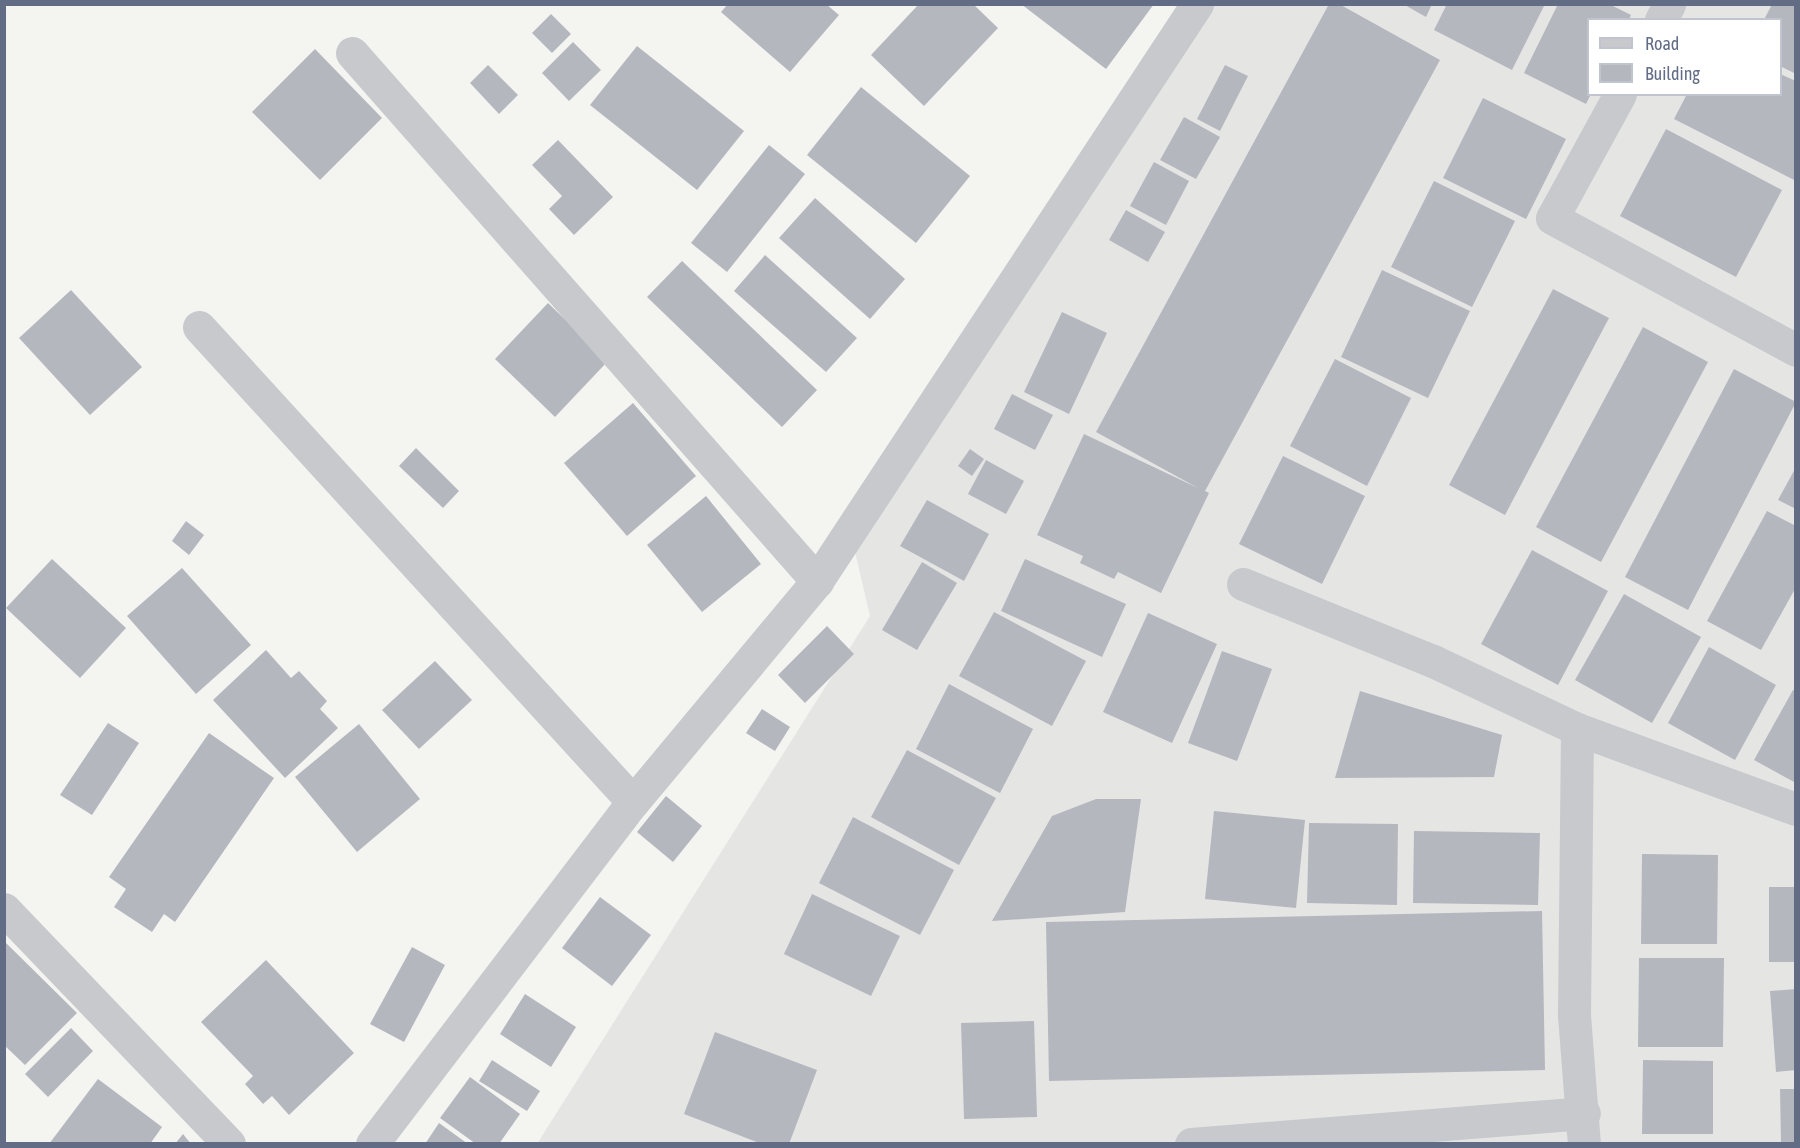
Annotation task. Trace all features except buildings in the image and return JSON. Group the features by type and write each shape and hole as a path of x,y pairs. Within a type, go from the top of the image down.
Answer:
{"street":[{"path":"372,1143 633,802 817,581 1197,4"},
{"path":"1662,18 1669,4"},
{"path":"352,53 817,581"},
{"path":"1619,96 1552,218 1794,346"},
{"path":"199,327 633,802"},
{"path":"1243,584 1433,661 1577,729 1796,809"},
{"path":"1191,1143 1584,1128 1574,1015 1577,729"},
{"path":"4,909 229,1143"}],"shaded area":[{"path":"1181,5 1795,5 1795,1143 537,1144 870,616 855,552"}]}
